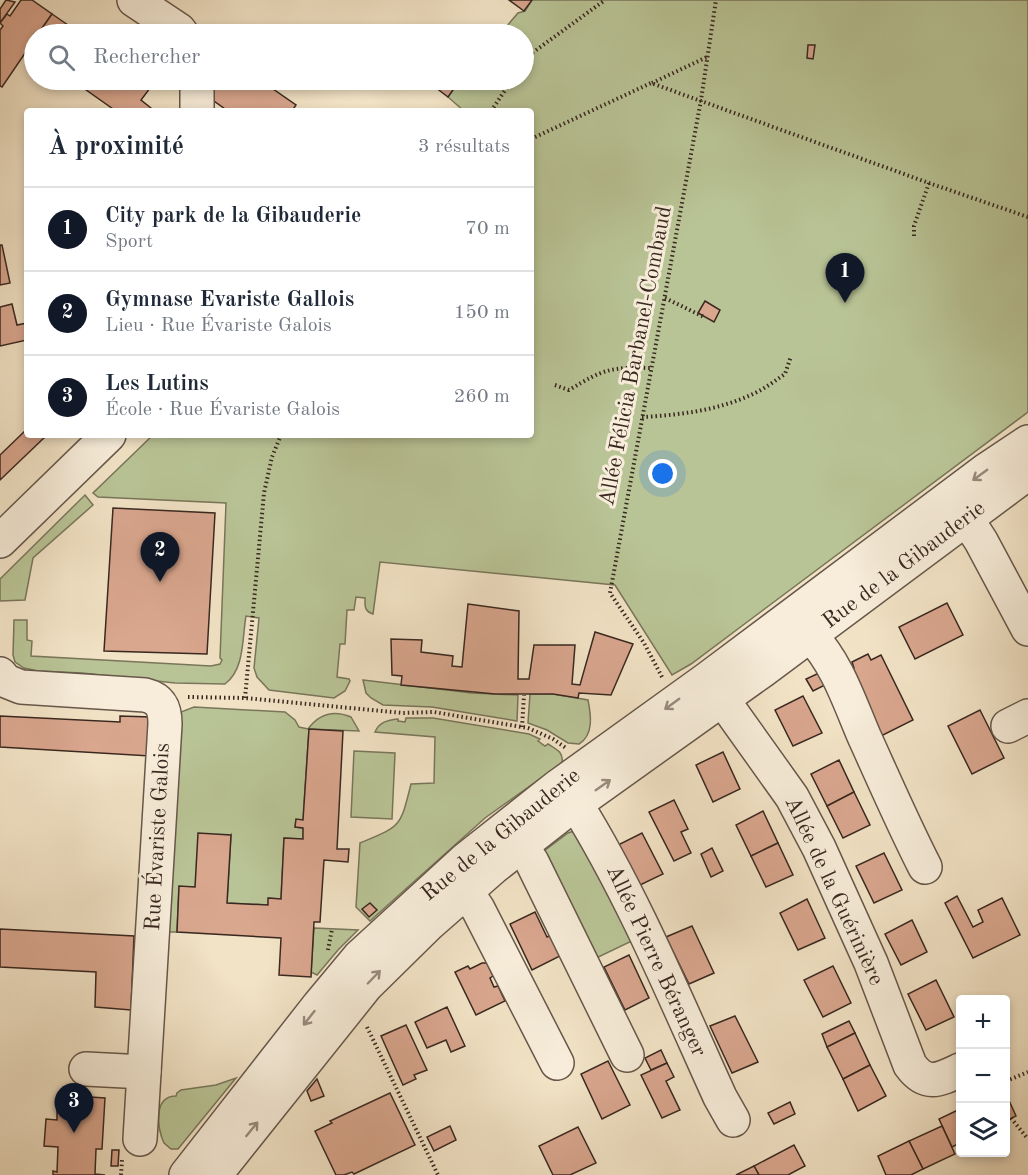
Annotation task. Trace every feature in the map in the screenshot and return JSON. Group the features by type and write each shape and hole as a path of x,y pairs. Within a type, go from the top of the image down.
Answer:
{"street":[{"path":"134,0 170,24"},
{"path":"197,90 197,108"},
{"path":"0,541 106,438"},
{"name":"Rue de la Gibauderie","path":"215,1175 315,1064 351,1004 392,959 466,891 715,689 872,555 986,470 1028,442"},
{"name":"Rue de la Gibauderie","path":"186,1175 319,1005 374,942 466,859 584,767 674,703 715,689 810,635 1028,473"},
{"path":"966,518 981,541 1028,629"},
{"path":"810,635 821,647 838,675 900,818 925,867"},
{"path":"0,674 6,681 21,687 136,694 151,697 162,705"},
{"name":"Allée de la Guérinière","path":"715,689 792,797 819,848 871,963 910,1065 920,1076 929,1080 942,1078 956,1072"},
{"name":"Rue Évariste Galois","path":"140,1139 165,723 162,705"},
{"name":"Allée Pierre Béranger","path":"576,804 594,833 651,945 720,1097 733,1120"},
{"path":"521,845 532,862 627,1055"},
{"path":"466,891 478,909 557,1063"},
{"path":"86,1069 144,1072"}],"path":[{"path":"534,52 605,0"},
{"name":"Allée Félicia Barbanel-Combaud","path":"674,703 644,643 610,593 701,100 716,0"},
{"path":"534,138 707,57"},
{"path":"651,83 1028,217"},
{"path":"493,108 505,90"},
{"path":"914,236 914,226 929,183"},
{"path":"665,298 704,317"},
{"path":"642,417 685,414 725,404 758,392 785,374 791,356"},
{"path":"555,385 569,390 597,373 615,368 651,368"},
{"path":"245,698 264,493 272,457 280,438"},
{"path":"522,727 524,694"},
{"path":"162,705 170,700 185,697 245,698 403,712 434,712 540,732 567,749 584,767"},
{"path":"351,1004 374,1040 438,1175"},
{"path":"1010,1079 1028,1072"},
{"path":"1011,1118 1028,1139"}],"green space":[{"path":"532,0 1028,0 1028,412 691,664 672,675 615,585 380,562 373,614 365,606 365,598 356,597 354,610 347,610 345,644 340,644 337,677 350,681 345,691 334,698 269,690 257,677 254,668 259,618 246,616 239,662 231,678 225,684 175,683 82,673 38,671 24,668 15,662 13,655 14,620 27,620 27,640 32,641 31,656 211,666 220,664 222,660 220,658 226,503 98,497 93,493 150,438 534,438 534,108 461,108 448,97 453,90 534,90 534,24 509,24 518,13 525,11"},
{"path":"85,495 93,505 33,558 25,600 0,601 0,579"},
{"path":"363,680 472,693 518,695 517,721 432,707 383,705 366,693"},
{"path":"530,694 553,694 588,700 590,724 584,740 579,744 568,743 547,730 528,723"},
{"path":"194,707 285,712 295,720 299,727 308,729 322,717 339,714 351,717 359,731 309,729 303,820 296,820 295,827 303,828 303,839 284,838 281,899 269,898 268,905 227,903 231,835 195,887 179,887 177,932 169,932 176,721 181,712"},
{"path":"406,718 433,718 529,734 540,739 538,741 545,746 548,744 559,751 562,763 485,818 370,921 356,907 360,843 384,833 397,824 411,784 434,783 435,737 375,732 384,722 398,719 398,721 405,722"},
{"path":"354,751 395,753 392,819 351,817"},
{"path":"574,831 636,939 590,961 536,857"},
{"path":"314,928 358,930 317,975 311,972"},
{"path":"236,1078 178,1149 171,1149 164,1143 159,1122 160,1107 163,1101 176,1096 181,1090 216,1085"}],"building":[{"path":"6,0 15,2 0,23 0,9"},
{"path":"21,0 32,0 52,14 45,24 24,24 24,55 2,87 0,86 0,30 3,26 0,23 7,14 10,16"},
{"path":"509,0 532,0 524,11"},
{"path":"52,14 66,24 45,24"},
{"path":"808,45 815,45 813,59 807,58"},
{"path":"86,90 148,90 141,100 151,108 112,108"},
{"path":"212,90 274,90 296,105 294,108 224,108 207,96"},
{"path":"439,90 453,90 448,97"},
{"path":"0,245 2,245 10,283 0,285"},
{"path":"705,301 720,310 714,322 698,313"},
{"path":"12,304 17,325 24,324 24,341 0,346 0,307"},
{"path":"24,432 24,438 44,438 0,480 0,455"},
{"path":"113,508 215,513 207,654 104,651"},
{"path":"947,603 963,635 915,659 899,627"},
{"path":"468,604 519,611 518,679 529,679 534,645 575,645 572,684 580,685 595,632 633,644 611,695 579,693 578,698 553,694 495,694 401,685 402,676 392,675 391,639 422,640 421,652 453,656 452,666 462,667"},
{"path":"868,654 871,660 881,655 913,720 875,739 843,673 854,668 852,662"},
{"path":"819,673 825,685 813,691 806,679"},
{"path":"803,696 822,733 793,746 775,710"},
{"path":"980,710 1004,758 972,774 948,726"},
{"path":"0,716 120,722 120,716 151,717 150,756 0,747"},
{"path":"309,729 343,731 337,849 349,849 348,862 324,860 320,922 314,922 311,977 279,975 281,938 177,932 179,886 195,887 198,833 231,835 227,903 268,905 268,898 281,899 284,838 303,839 303,828 295,827 296,819 303,820"},
{"path":"723,752 740,789 713,802 696,765"},
{"path":"839,760 854,792 827,806 811,774"},
{"path":"854,792 870,825 843,838 827,806"},
{"path":"674,800 688,829 681,832 691,853 674,861 649,812"},
{"path":"763,811 778,843 751,856 736,825"},
{"path":"642,833 663,874 638,886 618,845"},
{"path":"778,843 793,875 766,887 751,856"},
{"path":"712,848 723,871 711,877 701,854"},
{"path":"884,853 902,890 874,903 856,866"},
{"path":"957,896 973,927 983,922 978,910 1002,898 1020,935 973,958 945,903"},
{"path":"807,899 825,938 798,950 780,913"},
{"path":"370,903 377,910 369,917 362,909"},
{"path":"535,912 547,937 556,933 566,953 532,970 510,924"},
{"path":"912,920 927,952 901,965 885,934"},
{"path":"692,926 714,973 689,984 666,937"},
{"path":"0,929 134,936 131,1010 95,1007 96,972 0,967"},
{"path":"629,955 649,998 625,1010 604,967"},
{"path":"487,963 493,976 490,978 494,987 498,986 505,1001 476,1015 455,972 468,966 470,969"},
{"path":"833,966 851,1003 823,1017 804,980"},
{"path":"936,980 954,1017 926,1030 908,994"},
{"path":"447,1007 465,1046 451,1052 446,1040 427,1048 415,1022"},
{"path":"735,1016 758,1062 732,1073 710,1026"},
{"path":"849,1021 855,1033 827,1047 822,1034"},
{"path":"406,1025 427,1070 414,1075 416,1079 403,1085 381,1036"},
{"path":"855,1033 870,1065 843,1079 827,1047"},
{"path":"661,1050 667,1063 651,1070 645,1058"},
{"path":"608,1061 630,1105 602,1119 581,1074"},
{"path":"667,1063 674,1077 666,1081 680,1110 662,1118 641,1075"},
{"path":"870,1065 886,1096 858,1111 843,1079"},
{"path":"317,1079 324,1096 311,1101 307,1091"},
{"path":"390,1093 415,1145 354,1174 352,1172 336,1175 315,1131 332,1123 330,1121"},
{"path":"90,1097 105,1098 102,1149 96,1149 95,1174 105,1175 53,1175 53,1171 57,1172 58,1147 44,1146 46,1119 57,1120 57,1108 89,1110"},
{"path":"790,1102 795,1114 774,1124 768,1113"},
{"path":"1010,1103 1016,1116 1010,1119"},
{"path":"956,1111 956,1145 952,1147 939,1119"},
{"path":"450,1126 456,1140 434,1151 427,1137"},
{"path":"942,1126 955,1154 923,1169 909,1141"},
{"path":"578,1127 596,1163 570,1175 553,1175 539,1146"},
{"path":"909,1141 923,1169 911,1175 886,1175 878,1156"},
{"path":"794,1145 805,1166 788,1175 759,1175 754,1166"},
{"path":"112,1150 119,1150 118,1166 111,1166"},
{"path":"754,1166 759,1175 736,1175"}],"place":[{"name":"City park de la Gibauderie","path":"845,303"},
{"name":"Gymnase Evariste Gallois","path":"160,582"},
{"name":"Les Lutins","path":"74,1133"}]}
